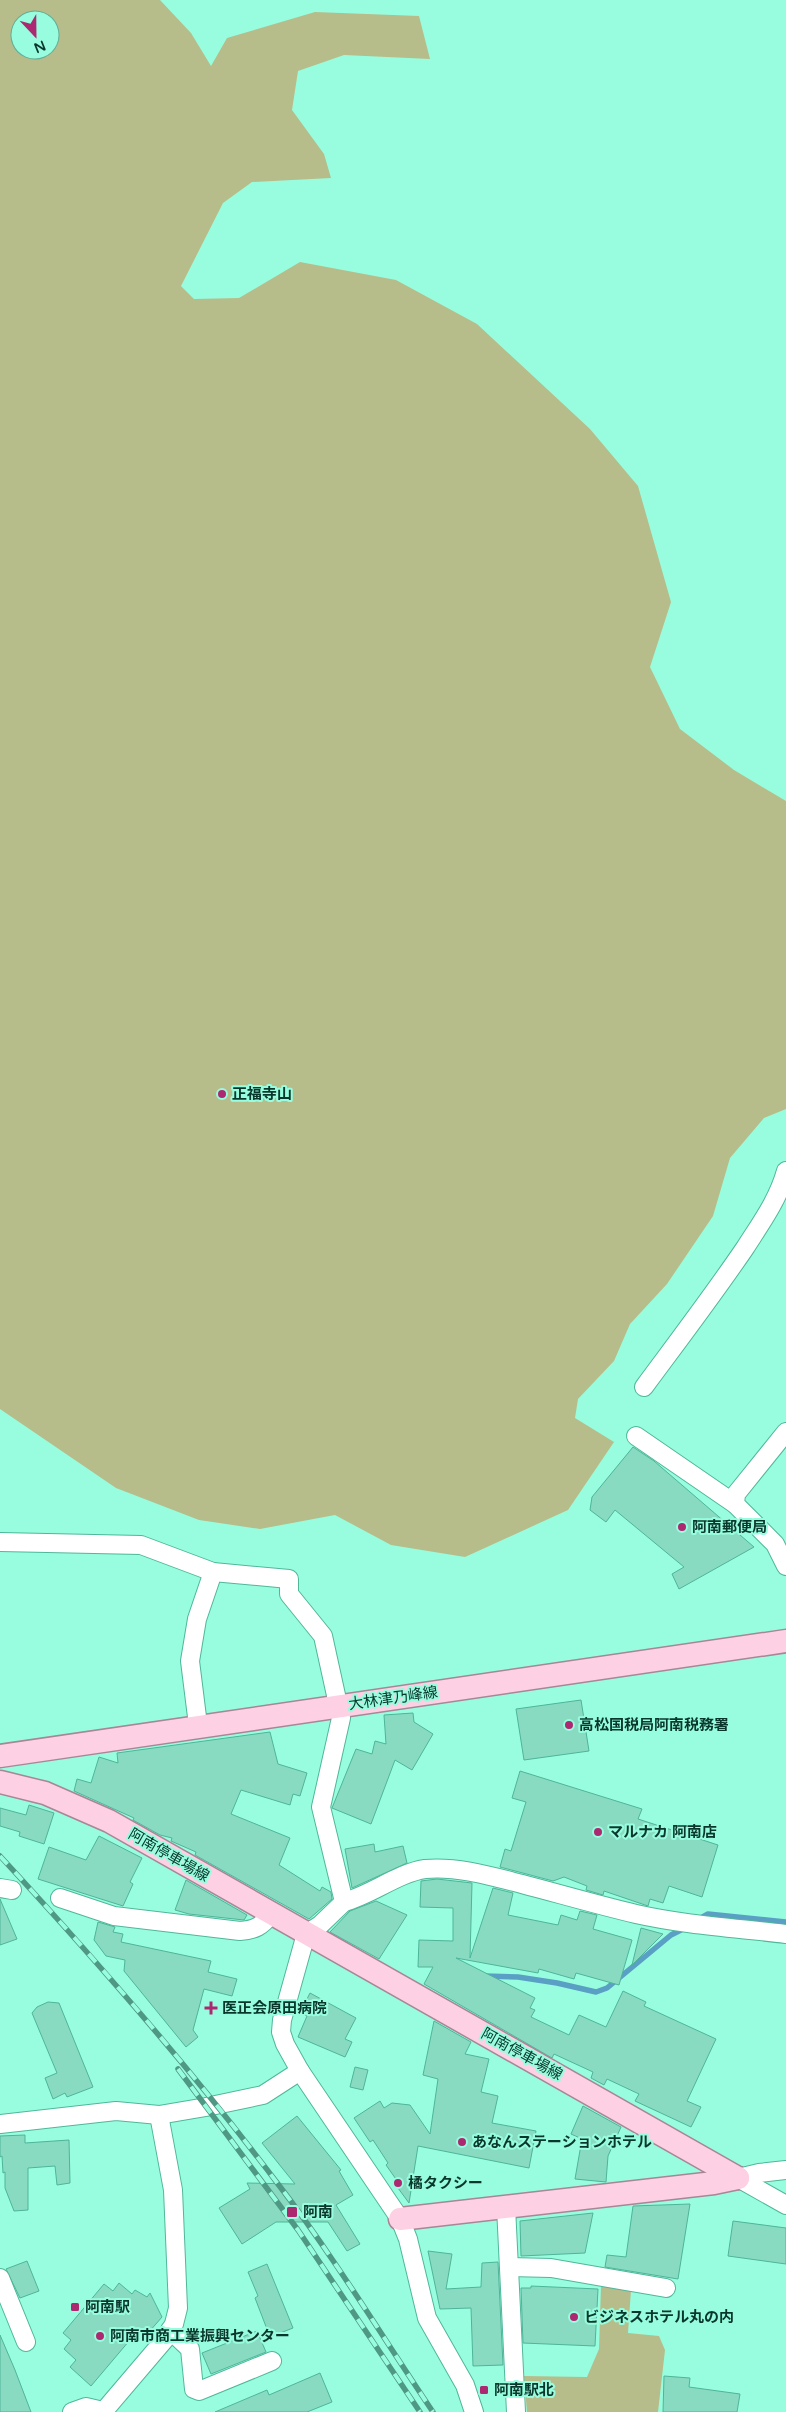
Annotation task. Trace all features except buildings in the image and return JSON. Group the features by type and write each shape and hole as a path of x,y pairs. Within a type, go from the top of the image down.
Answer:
{"main road":[{"name":"大林津乃峰線","path":"0,1756 198,1725 786,1641"},
{"name":"阿南停車場線","path":"0,1782 44,1793 109,1821 306,1934 535,2061 738,2178"},
{"path":"400,2219 714,2183 738,2178"}],"street":[{"path":"644,1387 753,1235 781,1188 786,1171"},
{"path":"735,1504 736,1494 786,1432"},
{"path":"636,1436 735,1504 775,1544 786,1566"},
{"path":"0,1542 66,1541 141,1545 157,1553 213,1572 289,1579 289,1594 323,1636 338,1706 340,1728 321,1807 344,1902"},
{"path":"198,1725 190,1661 198,1619 213,1572"},
{"path":"474,2412 465,2385 427,2318 408,2239 400,2219 300,2071 285,2044 281,2032 282,2020 306,1934 320,1925 344,1902 359,1898 393,1881 423,1870 451,1869 500,1879 636,1914 690,1924 786,1934"},
{"path":"60,1898 114,1916 240,1931 254,1930 265,1922 271,1914"},
{"path":"0,2124 116,2112 159,2115 263,2095 300,2071"},
{"path":"72,2412 86,2407 103,2411 166,2338 178,2308 173,2190 159,2115"},
{"path":"738,2178 758,2173 786,2170"},
{"path":"738,2178 786,2205"},
{"path":"506,2207 516,2412"},
{"path":"509,2267 551,2268 666,2288"},
{"path":"0,2278 26,2342"},
{"path":"170,2330 190,2349 194,2388 200,2391 272,2361"}],"green space":[{"path":"0,0 160,0 191,33 211,66 227,38 315,12 419,16 430,59 344,55 298,71 292,110 324,154 331,178 252,182 223,203 181,286 194,299 239,298 300,262 396,280 477,324 590,429 638,486 671,602 650,667 680,729 734,770 786,801 786,1109 764,1118 730,1158 713,1216 667,1284 630,1324 614,1361 578,1399 575,1418 614,1442 568,1510 465,1557 391,1545 335,1515 260,1529 199,1520 116,1488 0,1409"},
{"path":"601,2285 631,2290 628,2333 659,2336 665,2350 658,2412 527,2412 524,2376 587,2377 599,2349"}],"waterway":[{"path":"699,1919 708,1914 786,1922"},
{"path":"485,1976 518,1977 596,1992 607,1988 671,1935 685,1928"}],"railway":[{"path":"0,1856 143,2017 245,2141 319,2240 433,2412"},
{"path":"178,2069 298,2230 420,2412"}],"place":[{"name":"正福寺山","path":"222,1094"},
{"name":"阿南郵便局","path":"682,1527"},
{"name":"高松国税局阿南税務署","path":"569,1725"},
{"name":"マルナカ 阿南店","path":"598,1832"},
{"name":"医正会原田病院","path":"211,2008"},
{"name":"あなんステーションホテル","path":"462,2142"},
{"name":"橘タクシー","path":"398,2183"},
{"name":"阿南","path":"292,2212"},
{"name":"阿南駅","path":"75,2307"},
{"name":"ビジネスホテル丸の内","path":"574,2317"},
{"name":"阿南市商工業振興センター","path":"100,2336"},
{"name":"阿南駅北","path":"484,2390"}]}
